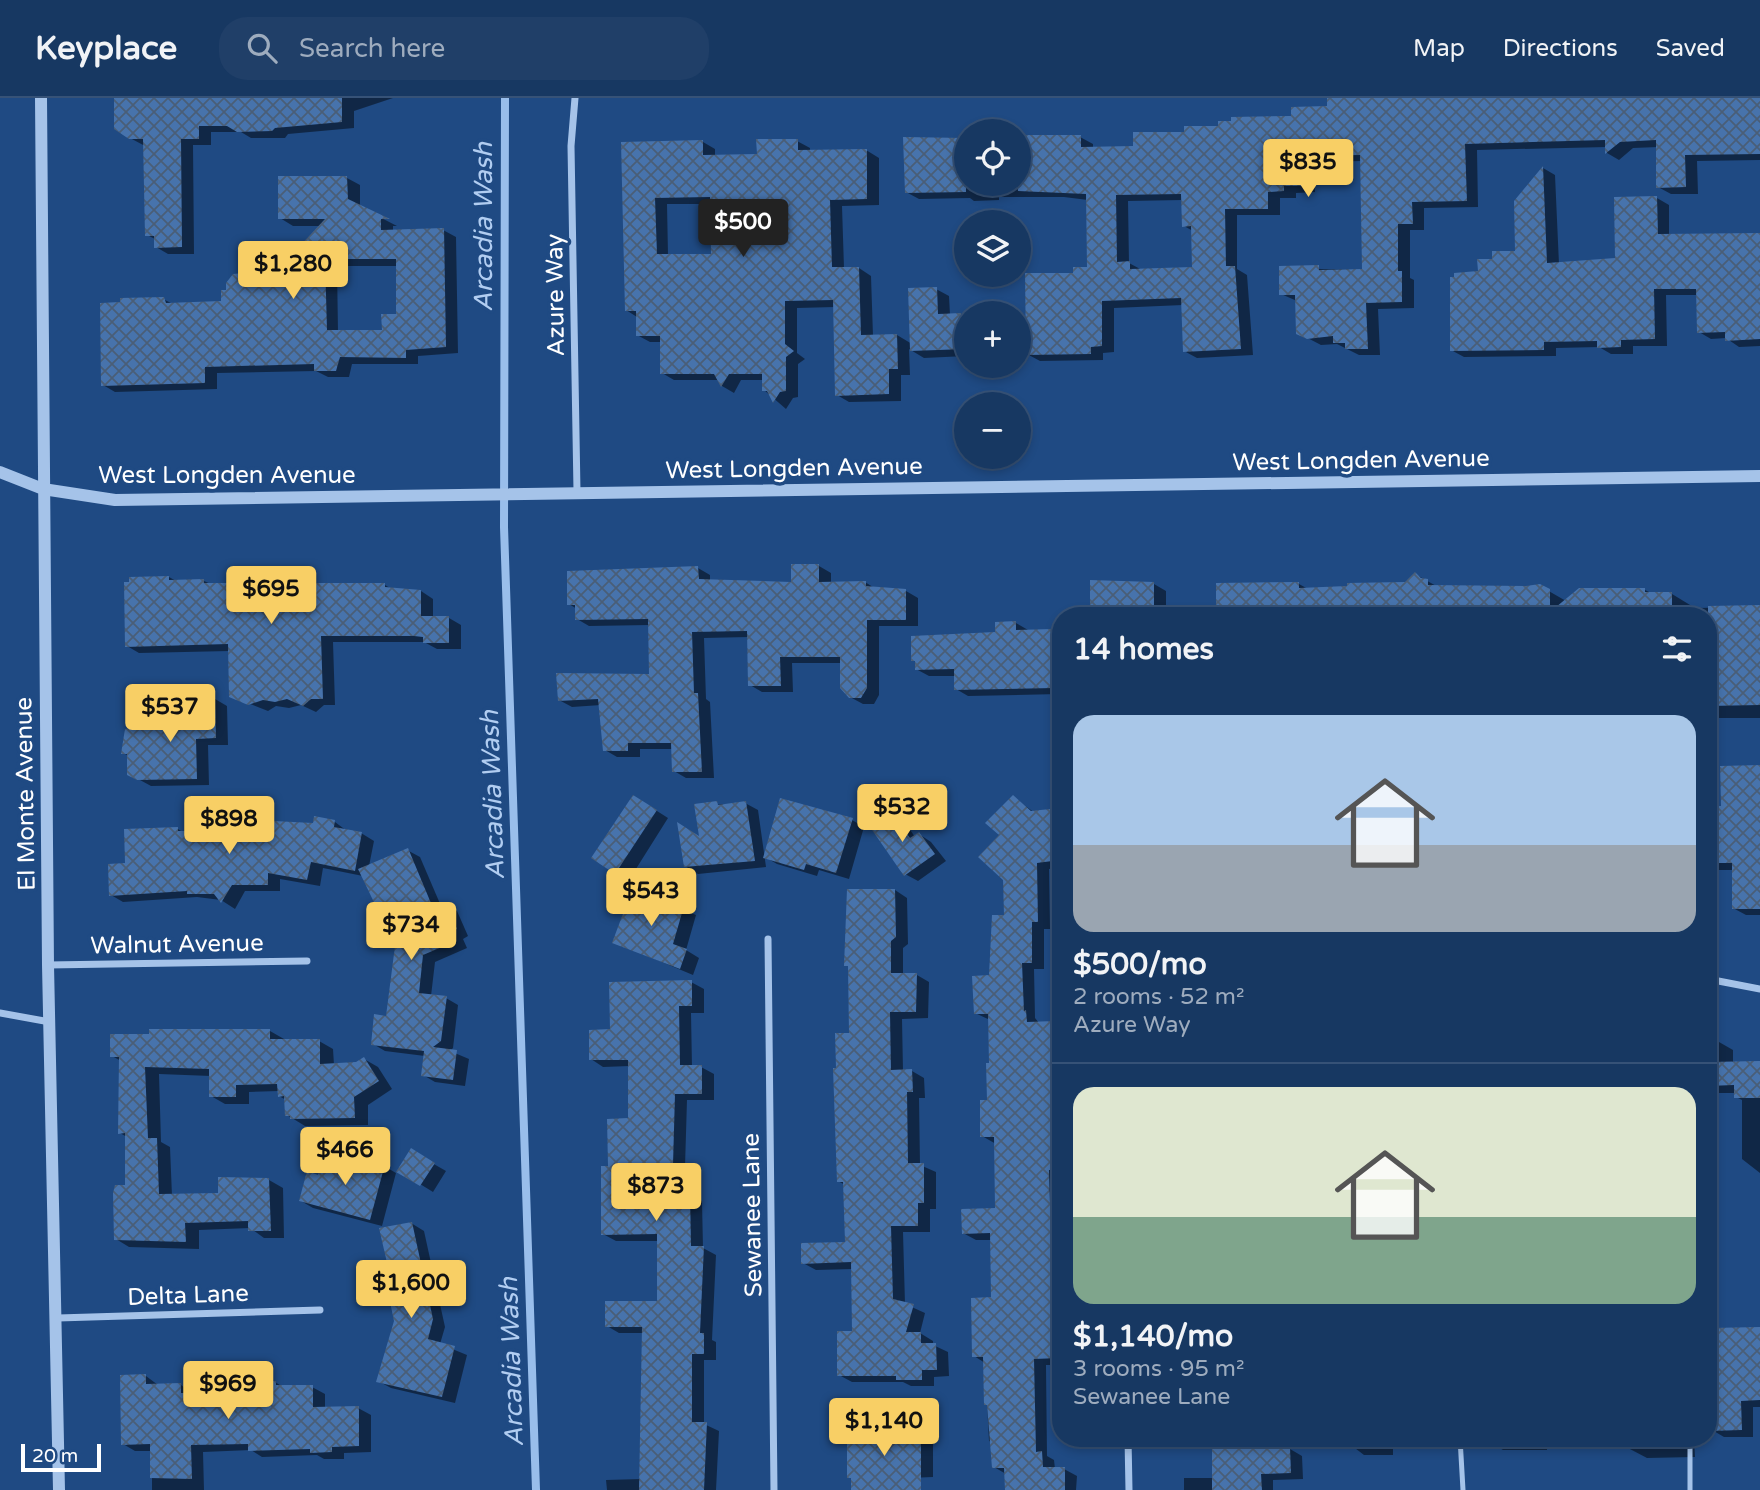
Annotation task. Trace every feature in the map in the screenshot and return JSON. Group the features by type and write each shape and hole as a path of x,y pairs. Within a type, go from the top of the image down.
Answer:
{"street":[{"name":"El Monte Avenue","path":"41,98 48,965 58,1318 59,1490"},
{"name":"Azure Way","path":"575,98 571,146 577,491"},
{"name":"West Longden Avenue","path":"0,472 43,489 115,500 577,491 1760,476"},
{"name":"Sewanee Lane","path":"768,939 774,1490"},
{"name":"Walnut Avenue","path":"48,965 307,961"},
{"path":"1717,981 1760,989"},
{"path":"0,1013 50,1022"},
{"name":"Delta Lane","path":"58,1318 320,1310"},
{"path":"1128,1447 1129,1490"}],"lane":[{"path":"1461,1447 1463,1490"},
{"path":"1690,1447 1690,1490"}],"building":[{"path":"114,98 342,98 342,122 275,128 272,131 237,132 227,126 199,126 199,139 181,139 182,247 154,248 154,236 145,236 143,139 129,139 114,129"},
{"path":"1327,98 1760,98 1760,154 1685,155 1686,187 1656,188 1656,140 1620,142 1605,154 1605,140 1465,144 1467,201 1412,202 1413,224 1398,224 1398,271 1402,271 1402,302 1366,303 1368,349 1345,349 1345,343 1333,343 1333,336 1307,339 1296,334 1295,295 1279,295 1279,266 1319,265 1319,270 1362,269 1360,155 1302,156 1303,186 1284,186 1284,191 1268,192 1268,209 1225,209 1226,266 1235,266 1241,349 1183,352 1181,298 1102,301 1102,346 1091,347 1091,354 1031,355 1031,301 1025,301 1025,287 1031,287 1031,273 1073,273 1073,267 1087,267 1086,194 1031,192 1031,135 1081,135 1081,147 1133,146 1133,132 1184,132 1184,126 1218,126 1218,121 1231,121 1231,117 1291,116 1291,107 1327,106","holes":["1181,194 1182,227 1191,226 1192,267 1130,269 1130,261 1117,262 1116,195"]},
{"path":"903,137 954,138 954,192 905,193"},
{"path":"756,139 798,139 798,150 867,149 867,199 830,200 832,267 859,267 861,335 897,334 898,369 889,369 889,394 835,396 833,300 785,301 785,344 794,351 786,357 786,391 780,392 773,403 767,391 762,391 762,374 729,374 721,387 714,374 660,374 660,336 636,336 636,311 625,311 621,142 703,140 703,155 757,154","holes":["710,197 711,254 657,254 655,198"]},
{"path":"1543,166 1547,263 1615,258 1614,197 1657,196 1658,234 1760,233 1760,339 1725,341 1725,332 1697,333 1696,289 1654,289 1655,339 1621,340 1621,347 1597,348 1597,341 1544,342 1544,350 1450,351 1450,277 1454,277 1454,273 1478,271 1477,259 1492,259 1492,251 1515,251 1514,201"},
{"path":"278,176 347,176 348,199 390,219 381,219 381,230 444,228 446,347 406,350 406,358 340,357 336,371 314,371 314,364 205,367 205,383 101,386 100,303 120,302 120,298 164,297 166,303 221,301 221,290 226,290 226,283 233,274 243,273 252,264 284,263 325,219 278,219","holes":["325,259 396,259 396,314 381,314 382,330 327,330"]},
{"path":"937,287 938,314 954,313 954,349 910,351 908,288"},
{"path":"791,564 819,564 819,582 866,581 866,586 906,589 906,620 867,620 867,688 861,698 849,698 840,688 840,657 780,657 781,686 748,686 747,631 692,632 694,693 698,693 702,772 672,772 671,743 628,743 628,751 603,751 598,699 558,701 556,673 649,674 648,619 575,620 575,605 567,605 567,571 698,566 699,579 791,582"},
{"path":"1415,572 1421,578 1428,579 1428,585 1540,584 1550,589 1550,607 1216,607 1216,583 1299,582 1299,588 1347,586 1347,583 1405,582"},
{"path":"169,576 169,580 204,579 204,583 385,583 385,587 421,590 421,616 449,616 449,643 423,643 423,637 414,636 321,636 323,699 311,699 303,706 287,699 275,702 263,700 248,705 229,697 228,644 125,647 124,582 129,582 129,577"},
{"path":"1090,580 1154,582 1154,607 1090,607"},
{"path":"1579,588 1645,588 1645,592 1672,592 1672,607 1556,607"},
{"path":"1760,605 1760,705 1717,706 1717,607 1708,606"},
{"path":"1016,621 1016,630 1052,629 1052,688 954,690 954,669 915,670 915,661 911,661 911,636 995,632 995,622"},
{"path":"215,697 216,738 196,739 197,779 137,780 127,775 127,754 121,754 125,729 130,728 130,723 187,722 186,698"},
{"path":"1760,765 1760,909 1732,909 1732,863 1717,863 1717,806 1721,806 1720,766"},
{"path":"633,795 657,810 615,874 591,858"},
{"path":"1013,795 1031,811 1052,809 1052,861 1037,863 1038,922 1032,922 1032,963 1022,963 1027,1022 1052,1021 1052,1170 1049,1170 1052,1358 1034,1359 1036,1452 1042,1451 1043,1467 1065,1467 1065,1490 1005,1490 1004,1468 992,1468 987,1405 984,1405 983,1357 972,1357 971,1298 991,1297 990,1233 962,1234 961,1209 995,1208 994,1137 980,1137 980,1100 987,1100 988,1014 974,1014 972,976 989,975 992,915 1004,915 1003,880 978,857 999,835 985,823"},
{"path":"780,798 853,818 836,873 806,864 804,870 763,858"},
{"path":"717,801 718,805 746,801 755,861 684,867 677,822 699,836 694,804"},
{"path":"891,812 910,838 919,832 935,854 904,876 870,827"},
{"path":"314,816 335,820 334,827 362,832 355,871 311,862 307,880 268,873 268,885 232,885 221,903 214,894 187,894 187,891 109,896 108,864 125,863 124,829 178,827 178,831 233,831 233,819 313,823"},
{"path":"408,848 433,908 445,902 457,929 452,931 456,941 423,955 419,993 447,996 441,1041 433,1047 457,1050 453,1080 421,1076 424,1051 371,1045 374,1014 386,1016 395,946 358,869"},
{"path":"633,887 684,906 673,944 687,949 680,969 612,943"},
{"path":"847,889 895,889 896,937 891,941 891,973 917,973 916,1012 890,1012 891,1070 912,1069 913,1092 907,1092 908,1163 924,1163 924,1203 918,1203 918,1226 891,1226 893,1299 914,1304 906,1332 921,1332 921,1343 936,1343 937,1370 922,1370 922,1380 896,1380 896,1376 837,1376 837,1331 852,1331 851,1262 801,1264 801,1243 845,1242 843,1182 837,1182 833,1068 836,1068 835,1033 849,1033 848,966 844,966"},
{"path":"692,980 692,1006 679,1006 680,1065 702,1065 702,1094 675,1094 673,1165 684,1165 685,1192 690,1192 691,1246 704,1246 700,1333 704,1333 704,1354 692,1354 692,1422 707,1422 704,1490 639,1490 642,1327 605,1327 605,1301 657,1301 657,1234 601,1235 601,1166 608,1166 607,1119 628,1118 628,1060 589,1060 589,1030 610,1029 609,982"},
{"path":"149,1029 270,1029 270,1039 320,1039 320,1064 356,1062 364,1057 379,1081 354,1097 355,1118 290,1119 290,1116 285,1116 284,1096 278,1097 277,1084 236,1085 236,1097 209,1097 209,1069 145,1067 148,1138 157,1138 159,1194 218,1193 218,1177 269,1178 271,1231 248,1231 248,1221 185,1223 186,1242 114,1240 113,1193 115,1185 125,1185 125,1133 118,1134 119,1057 110,1057 110,1034 149,1034"},
{"path":"1760,1061 1760,1098 1734,1098 1734,1085 1717,1086 1717,1062"},
{"path":"411,1148 435,1163 420,1186 396,1172"},
{"path":"353,1156 385,1164 370,1220 299,1201 307,1171 318,1175 321,1162 349,1170"},
{"path":"412,1222 433,1319 428,1339 455,1346 442,1397 376,1382 394,1321 383,1268 388,1267 379,1228"},
{"path":"1760,1327 1760,1400 1741,1401 1742,1430 1717,1431 1717,1328"},
{"path":"146,1374 146,1384 181,1383 181,1393 243,1392 243,1382 276,1381 276,1385 313,1385 313,1407 359,1406 359,1446 332,1447 332,1452 310,1453 310,1449 248,1451 248,1444 191,1445 192,1479 150,1478 150,1444 121,1445 120,1375"},
{"path":"847,1425 907,1425 907,1431 921,1431 921,1490 851,1490 851,1478 847,1478"},
{"path":"1290,1447 1291,1473 1261,1474 1262,1490 1212,1490 1212,1449"}],"waterway":[{"name":"Arcadia Wash","path":"505,98 504,527 536,1490"}]}
